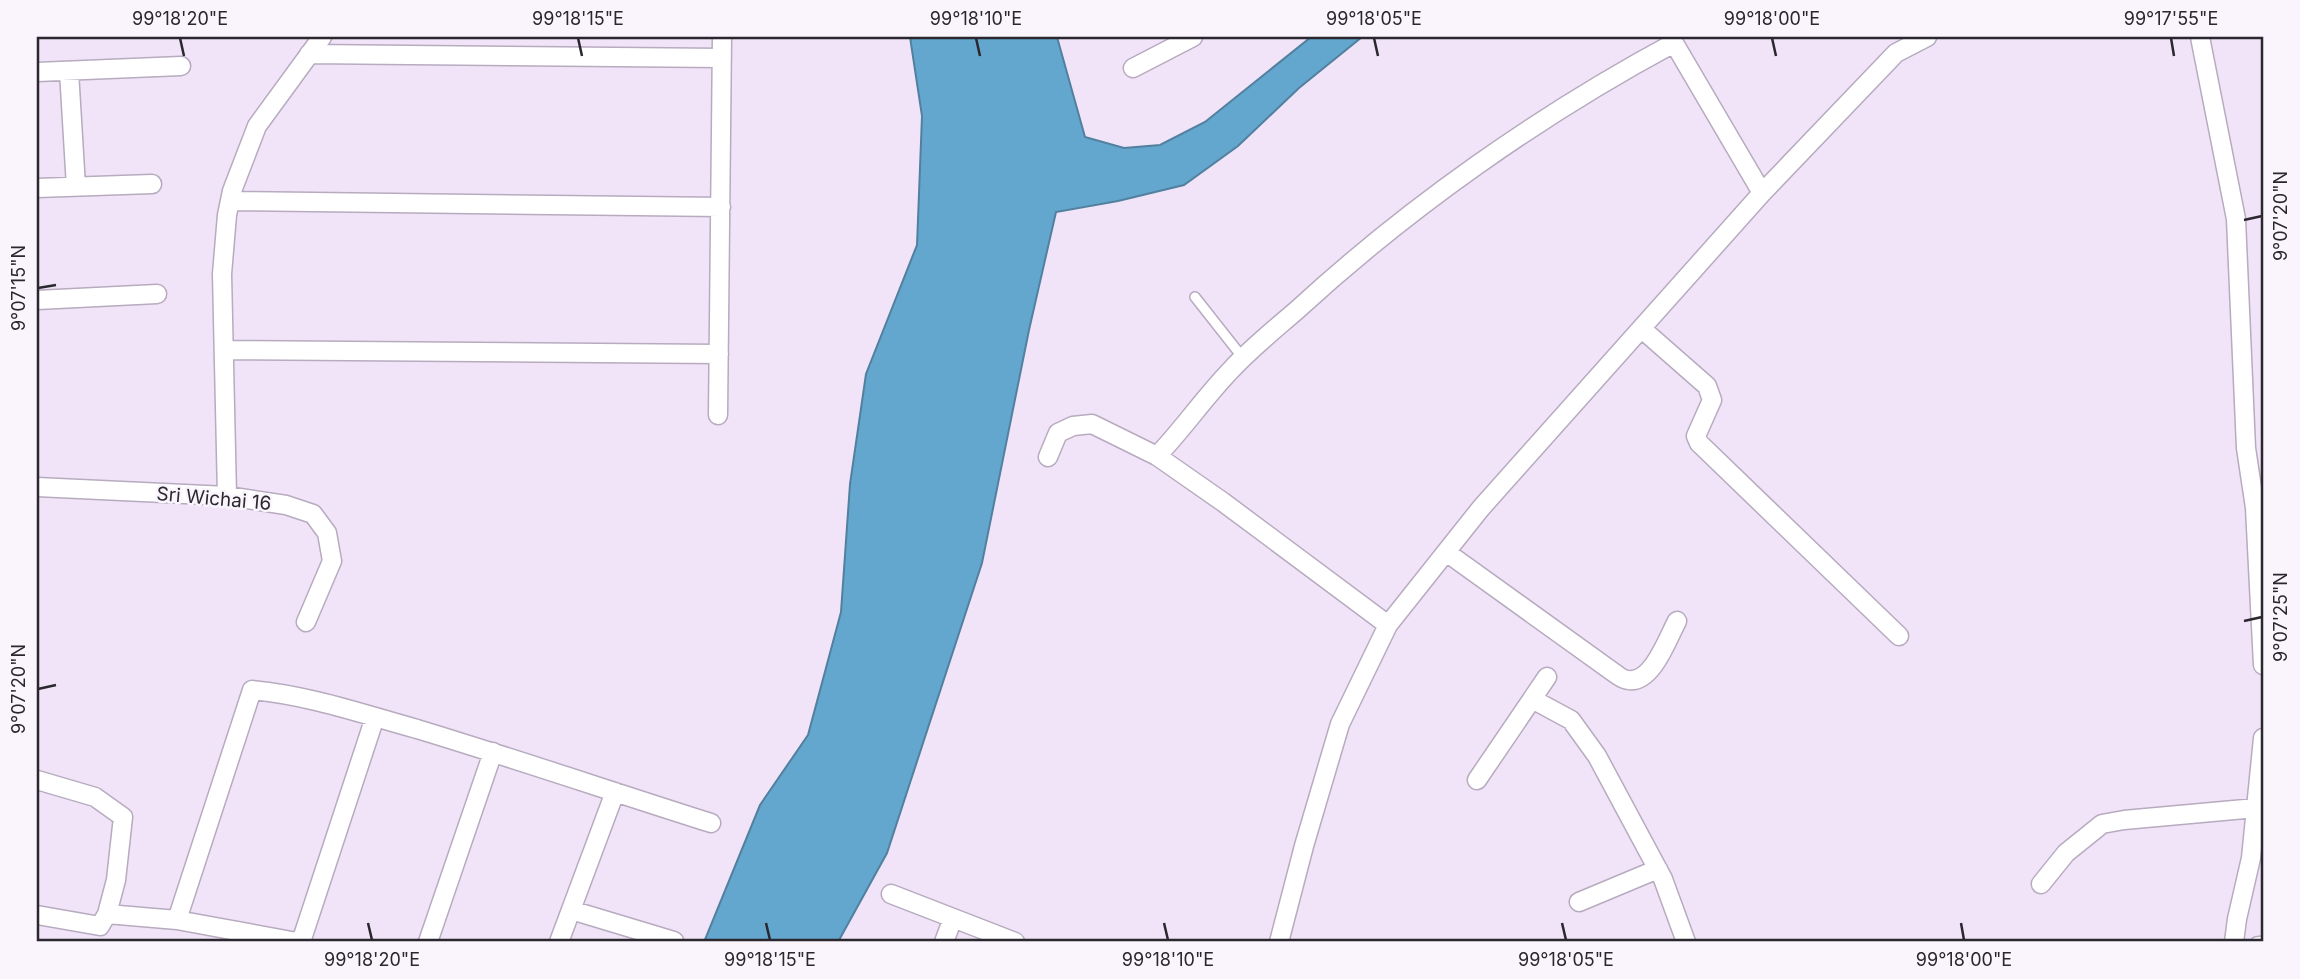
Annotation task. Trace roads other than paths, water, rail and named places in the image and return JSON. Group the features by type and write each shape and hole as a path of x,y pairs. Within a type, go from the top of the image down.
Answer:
{"street":[{"path":"227,496 222,274 230,201 257,126 322,37"},
{"path":"718,415 722,37"},
{"path":"1133,68 1193,37"},
{"path":"1279,942 1340,724 1388,625 1481,508 1762,192 1896,53 1927,37"},
{"path":"2200,37 2236,219 2246,448 2259,508 2263,664"},
{"path":"1157,456 1230,370 1347,264 1433,196 1546,120 1674,43 1762,192"},
{"path":"309,54 722,58"},
{"path":"37,72 181,66"},
{"path":"69,71 76,187"},
{"path":"37,188 152,184"},
{"path":"230,201 721,207"},
{"path":"37,300 157,294"},
{"path":"1642,329 1707,386 1712,400 1696,436 1699,443 1899,636"},
{"path":"225,350 719,354"},
{"path":"1048,457 1058,433 1073,426 1092,424 1157,456 1388,625"},
{"name":"Sri Wichai 16","path":"37,487 227,496 286,505 313,514 327,533 332,561 306,622"},
{"path":"1446,552 1628,680 1641,678 1651,671 1677,621"},
{"path":"1477,780 1547,677"},
{"path":"177,920 252,690 277,692 375,717 493,752 711,823"},
{"path":"1532,699 1570,720 1591,747 1658,869 1686,942"},
{"path":"37,915 101,927 177,920 299,942 375,717"},
{"path":"2234,942 2251,858 2263,738"},
{"path":"428,942 493,752"},
{"path":"37,780 95,797 123,817 116,880 101,927"},
{"path":"559,942 615,792"},
{"path":"2041,884 2066,853 2102,824 2256,808"},
{"path":"1579,902 1658,869"},
{"path":"891,894 1015,942"},
{"path":"571,909 674,941"},
{"path":"944,942 953,918"}],"lane":[{"path":"1195,297 1243,358"},
{"path":"2256,942 2263,941"}],"water":[{"path":"910,37 1057,37 1085,137 1124,148 1160,145 1205,122 1311,37 1362,37 1299,88 1238,146 1184,185 1056,212 982,563 887,853 838,942 704,942 760,805 808,735 841,612 850,484 866,374 917,245 922,116"}]}
